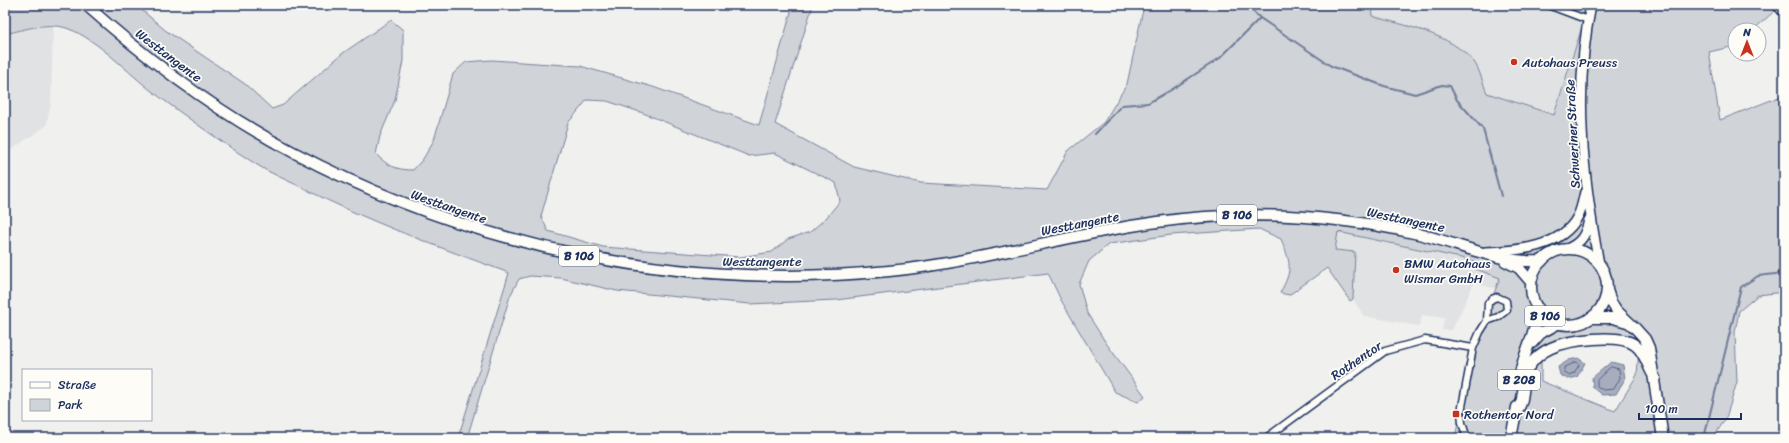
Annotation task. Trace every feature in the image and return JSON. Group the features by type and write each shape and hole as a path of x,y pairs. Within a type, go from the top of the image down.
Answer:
{"main road":[{"name":"Westtangente","path":"86,5 146,56 210,102 291,151 332,172 385,197 464,226 535,246 599,260 714,274 777,276 889,271 956,261 1134,226 1217,216 1259,215 1303,216 1379,226 1444,240 1497,256 1522,261 1542,261"},
{"name":"Schweriner Straße","path":"1591,5 1584,47 1581,112 1586,187 1599,264"},
{"path":"1483,252 1520,249 1555,238 1566,232 1578,215 1586,187"},
{"name":"Schweriner Straße","path":"1567,249 1576,245 1585,235 1590,215"},
{"path":"1567,249 1585,252 1599,264"},
{"name":"B 106","path":"1542,261 1550,254 1567,249"},
{"name":"Westtangente","path":"1497,256 1519,268 1532,282"},
{"path":"1532,282 1534,273 1542,261"},
{"name":"B 106","path":"1599,264 1604,272 1606,290 1611,302 1617,311 1636,328 1645,339 1649,348 1655,378 1663,438"},
{"name":"B 106","path":"1532,282 1531,291 1538,308 1544,315 1560,323 1575,324 1590,318 1613,318 1626,322 1636,328"},
{"name":"B 106","path":"1590,318 1602,306 1606,290"},
{"name":"B 208","path":"1511,438 1516,412 1519,373 1522,360 1537,319 1538,308"},
{"name":"B 208","path":"1527,349 1541,333 1560,323"},
{"name":"B 106","path":"1516,412 1522,402 1524,379 1529,367 1541,354 1563,344 1612,338 1627,340 1634,344 1642,352 1650,371 1655,378"}],"street":[{"path":"1548,5 1588,20"},
{"path":"1775,5 1784,14"},
{"path":"1466,438 1461,412 1473,348 1487,321"},
{"name":"Rothentor","path":"1266,438 1385,351 1425,340 1473,348"}],"shaded area":[{"path":"1374,5 1590,5 1554,115 1487,93 1474,63 1457,48 1435,35 1371,16"},
{"path":"46,25 53,27 51,104 46,126 5,154 5,34"},
{"path":"1338,232 1476,261 1473,268 1500,278 1496,289 1474,283 1452,330 1442,330 1444,318 1422,315 1419,326 1364,316 1353,299 1355,253 1335,250"}],"green space":[{"path":"5,5 80,5 145,61 180,87 215,111 287,155 363,192 443,224 525,248 608,267 693,278 778,282 862,278 920,272 1001,258 1118,234 1164,227 1231,222 1320,223 1217,216 956,261 769,276 599,260 419,210 244,124 86,5 136,5 165,30 245,84 272,109 283,105 343,53 391,20 403,30 403,61 395,100 380,136 376,154 388,164 402,169 413,170 423,159 434,140 453,74 466,62 492,60 580,66 653,87 759,125 793,5 813,5 775,124 854,167 921,183 1047,190 1068,151 1104,122 1127,84 1144,5 1374,5 1372,16 1412,27 1440,37 1464,52 1476,65 1487,93 1554,115 1589,5 1775,5 1778,8 1762,22 1727,22 1727,48 1709,52 1720,120 1784,95 1784,292 1758,295 1739,311 1735,332 1737,382 1726,418 1713,438 1455,438 1473,348 1500,278 1473,268 1475,261 1338,232 1335,250 1355,252 1353,299 1350,301 1327,268 1289,295 1280,293 1289,272 1289,261 1281,239 1259,229 1171,235 1109,244 1089,261 1079,284 1087,313 1106,343 1145,396 1138,402 1115,392 1061,300 1048,273 836,300 750,304 617,291 561,278 530,276 519,279 510,296 467,438 458,438 509,273 430,244 353,212 266,170 178,111 144,85 102,49 80,34 69,29 53,26 29,28 5,34","holes":["587,100 607,101 643,113 749,156 775,153 836,183 840,201 826,218 810,232 788,239 772,252 740,257 603,247 548,231 541,216 568,123","1612,338 1639,348 1637,375 1615,411 1541,381 1541,354"]}],"water":[{"path":"1578,358 1585,363 1577,377 1568,379 1560,375 1558,367 1569,360"},
{"path":"1611,362 1623,365 1625,379 1616,394 1602,395 1593,388 1592,378"}],"waterway":[{"path":"1246,5 1260,18 1331,66 1384,86 1415,94 1442,85 1450,86 1457,100 1483,129 1501,196"},
{"path":"1095,134 1122,105 1148,103 1220,58 1260,18"},
{"path":"1704,438 1741,287 1758,276 1784,273"}],"place":[{"name":"Autohaus Preuss","path":"1514,62"},
{"name":"BMW Autohaus Wismar GmbH","path":"1396,270"},
{"name":"Rothentor Nord","path":"1456,414"}]}
